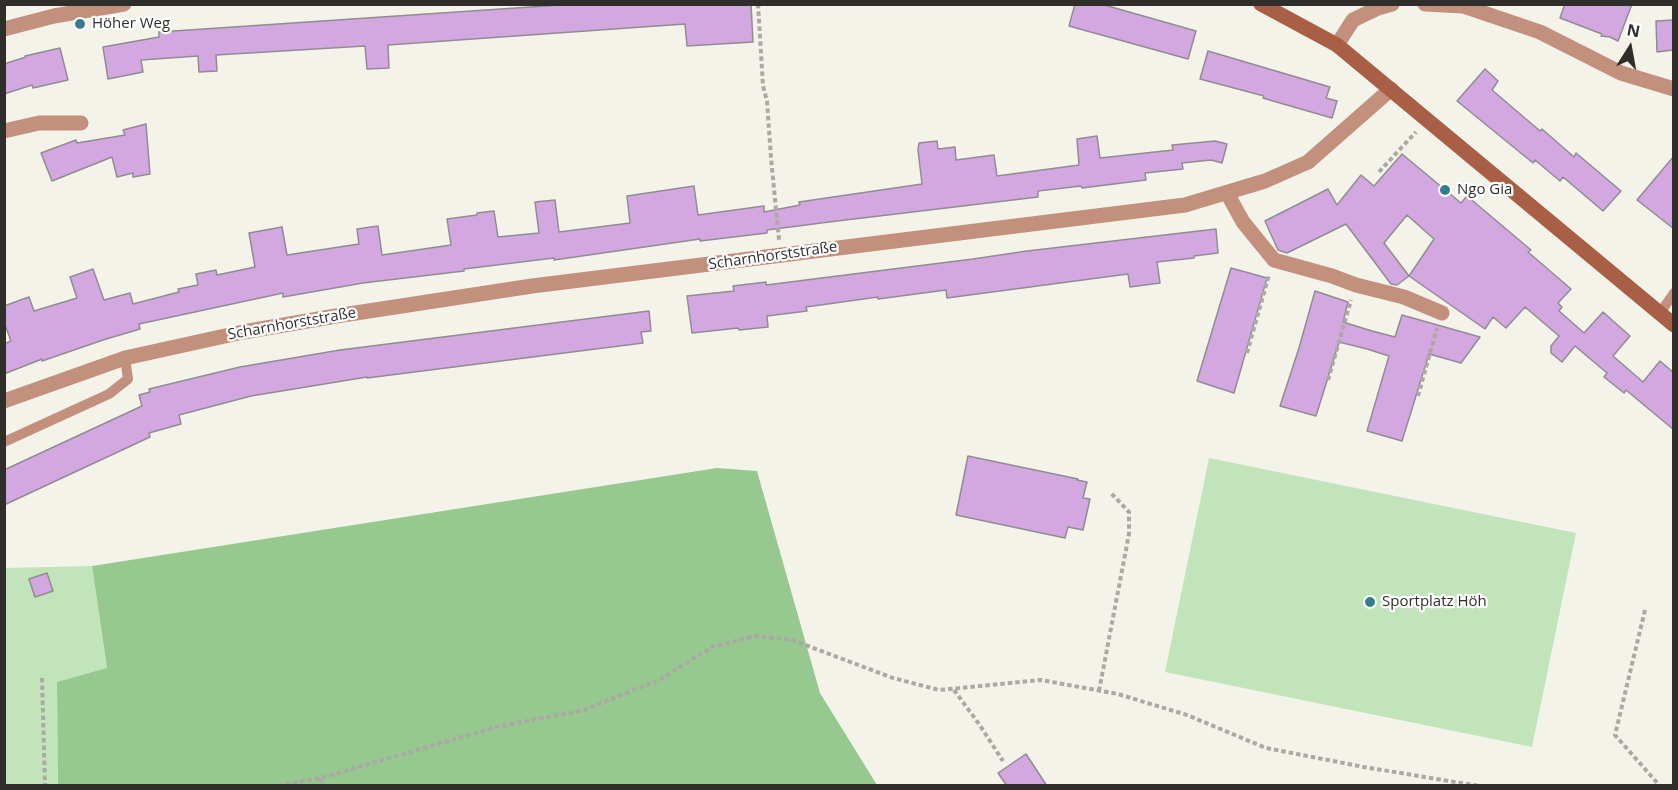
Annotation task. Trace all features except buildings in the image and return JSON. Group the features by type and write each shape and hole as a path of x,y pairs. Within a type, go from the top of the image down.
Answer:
{"main road":[{"path":"1261,4 1337,45 1674,325"}],"street":[{"path":"4,29 54,16 124,4"},
{"path":"1337,45 1353,20 1392,4"},
{"path":"1425,4 1463,6 1540,32 1621,73 1674,89"},
{"name":"Scharnhorststraße","path":"4,401 125,358 243,332 347,314 532,286 1185,205 1265,181 1308,162 1391,89"},
{"path":"4,131 39,123 81,123"},
{"path":"1227,193 1243,222 1274,260 1404,297 1442,313"}],"lane":[{"path":"1660,314 1674,293"},
{"path":"4,442 109,394 128,379 125,358"}],"path":[{"path":"758,4 781,256"},
{"path":"1379,172 1426,120"},
{"path":"1247,353 1274,260"},
{"path":"1328,380 1356,285"},
{"path":"1418,396 1442,313"},
{"path":"1099,691 1129,534 1129,512 1110,492"},
{"path":"1645,610 1615,735 1660,786"},
{"path":"278,786 321,778 496,727 584,710 661,679 712,647 755,636 792,640 893,678 939,690 1041,680 1118,694 1187,715 1266,748 1479,786"},
{"path":"42,678 45,786"},
{"path":"953,689 1003,761"},
{"path":"321,778 322,786"}],"green space":[{"name":"Sportplatz Höh","path":"1209,458 1576,533 1532,747 1165,672"},
{"path":"717,468 757,471 820,693 877,785 58,785 57,682 107,668 92,566"},
{"path":"92,566 107,669 57,682 58,785 5,785 4,568"}],"place":[{"name":"Höher Weg","path":"80,24"},
{"name":"Ngo Gia","path":"1445,190"},
{"name":"Sportplatz Höh","path":"1370,602"}]}
